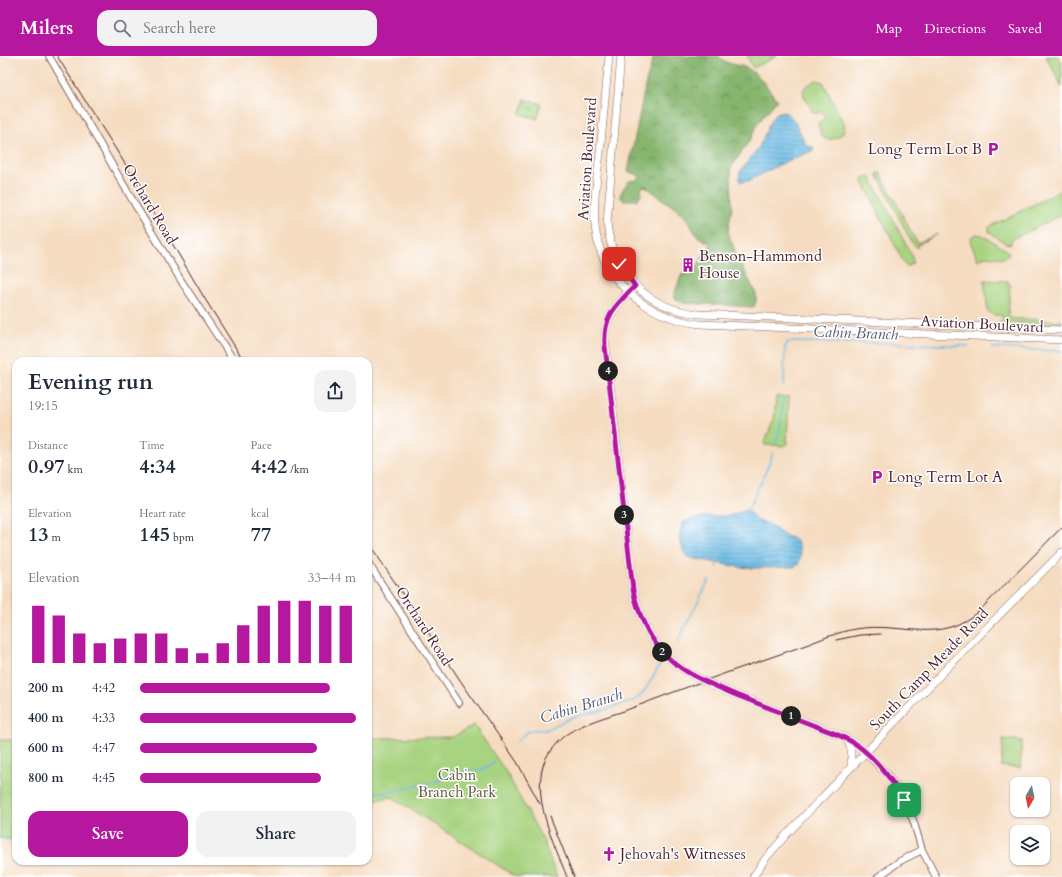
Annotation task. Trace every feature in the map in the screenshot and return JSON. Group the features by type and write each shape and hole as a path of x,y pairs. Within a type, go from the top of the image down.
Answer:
{"main road":[{"name":"Aviation Boulevard","path":"608,56 595,202 595,225 599,247 606,263 617,281 628,293 653,311 678,320 700,324 1062,340"},
{"name":"Aviation Boulevard","path":"621,56 607,223 609,240 614,255 625,274 644,294 658,302 687,312 1062,330"},
{"path":"635,286 614,309 608,319 605,328 605,339 633,590 637,608 644,624 661,650 679,667 690,674 847,739 866,752"},
{"path":"771,327 780,317"},
{"name":"South Camp Meade Road","path":"753,877 766,858 786,834 1062,552"},
{"path":"847,739 851,749 852,766"}],"street":[{"name":"Orchard Road","path":"50,56 145,222 231,357"},
{"name":"Orchard Road","path":"372,569 459,703"},
{"path":"866,752 887,774 904,800 914,823 922,850 936,877"},
{"path":"878,877 900,861 922,850"}],"green space":[{"path":"654,56 719,56 728,63 747,68 756,74 777,100 758,123 751,138 731,168 732,207 728,232 736,254 756,294 756,302 754,307 684,303 673,297 682,274 692,276 711,244 697,236 684,215 645,186 641,188 641,195 637,200 623,200 620,196 629,181 637,180 639,177 639,175 628,172 646,82"},
{"path":"747,56 777,56 753,68"},
{"path":"1046,56 1059,56 1062,63 1062,87"},
{"path":"816,80 823,82 845,126 841,135 832,139 825,139 821,135 818,123 826,118 822,111 815,114 814,112 813,113 804,96 803,91 805,87"},
{"path":"525,99 542,104 537,119 520,114"},
{"path":"880,172 917,243 938,234 917,245 918,248 912,243 877,174"},
{"path":"870,176 912,256 912,264 907,266 905,265 863,182 863,179"},
{"path":"1062,190 1062,215 1011,240 1011,244 1005,243 989,232 989,227"},
{"path":"977,234 982,235 1008,251 1009,255 1004,258 986,256 978,260 970,241 972,236"},
{"path":"984,280 1009,281 1007,284 1010,284 1008,318 1062,321 1062,325 998,322 1004,320 1002,315 994,315 988,312"},
{"path":"777,396 789,397 787,444 785,446 764,444 774,419"},
{"name":"Cabin Branch Park","path":"474,725 506,772 543,840 557,877 516,877 392,797 372,800 372,738 453,737"},
{"path":"1003,739 1022,741 1020,768 1001,766"},
{"path":"0,740 12,740 12,840 0,838"}],"water":[{"path":"779,112 784,112 792,118 807,146 813,147 814,149 748,181 741,182 739,179 740,172 759,147 772,118"},
{"path":"746,510 750,512 757,520 770,525 781,533 797,541 800,555 798,565 793,567 739,567 688,557 684,553 680,539 680,532 684,522 694,518 707,516 726,516"}],"waterway":[{"name":"Cabin Branch","path":"784,387 785,348 787,343 791,342 891,343 968,346"},
{"name":"Cabin Branch","path":"992,348 1062,351"},
{"name":"Cabin Branch","path":"776,443 781,423 783,397"},
{"name":"Cabin Branch","path":"747,512 773,453"},
{"name":"Cabin Branch","path":"716,567 718,562"},
{"name":"Cabin Branch","path":"677,643 709,580"},
{"name":"Cabin Branch","path":"517,741 527,732 533,730 545,730 573,717 604,710 633,701 645,690 660,665"},
{"name":"Cabin Branch","path":"372,792 385,793 435,782 457,772 481,770 495,762"},
{"name":"Cabin Branch","path":"0,838 12,840"}],"tram line":[{"path":"57,56 127,167 205,299 241,357"},
{"path":"567,877 545,818 540,787 541,772 546,758 556,743 566,734 583,725 842,632 872,627 920,630 935,630 950,627 965,620 981,609 1062,527"},
{"path":"372,548 464,686 517,762 540,804"},
{"path":"836,640 860,635 881,634"},
{"path":"550,816 574,877"}],"place":[{"name":"Long Term Lot B","path":"993,149"},
{"name":"Benson-Hammond House","path":"688,265"},
{"name":"Long Term Lot A","path":"877,477"},
{"name":"Jehovah's Witnesses","path":"609,854"}],"route":[{"path":"619,264 635,286 617,305 608,319 605,330 605,346 633,590 639,614 646,628 666,656 686,672 746,699 850,740 866,752 887,774 904,800"}]}
